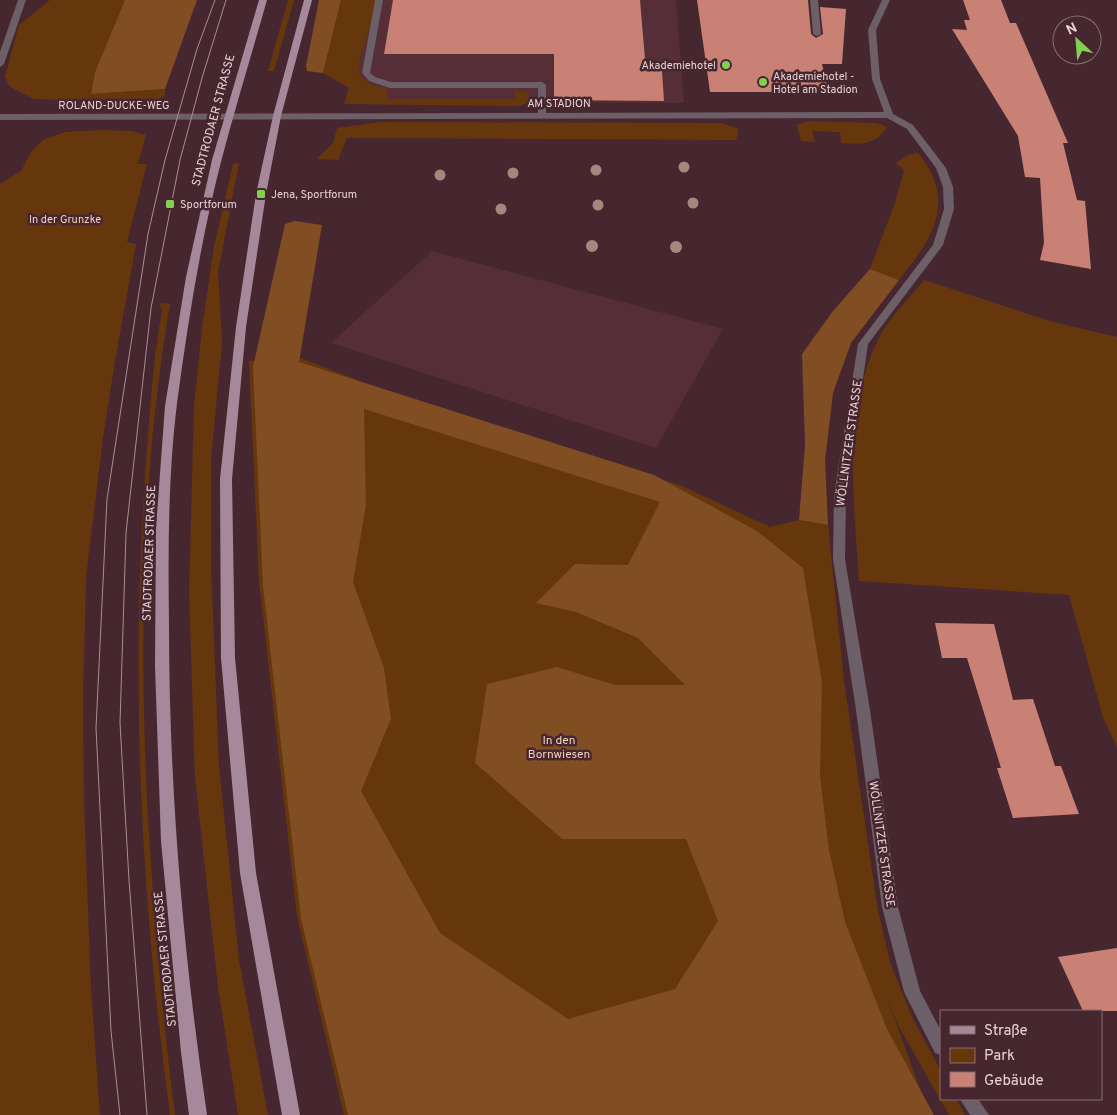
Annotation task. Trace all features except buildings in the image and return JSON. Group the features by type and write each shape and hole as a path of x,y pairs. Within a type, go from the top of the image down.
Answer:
{"main road":[{"name":"STADTRODAER STRASSE","path":"198,1115 189,1052 168,841 162,666 162,528 171,406 191,278 216,160 263,0"},
{"path":"291,1115 248,873 228,658 226,479 241,327 261,194 276,116 308,0"}],"street":[{"path":"0,64 23,0"},
{"path":"379,0 366,72 372,79 390,86 542,85 542,114"},
{"path":"814,0 817,34"},
{"path":"886,0 872,30 876,79 889,115"},
{"name":"AM STADION","path":"229,116 542,114 889,115"},
{"name":"WÖLLNITZER STRASSE","path":"889,115 910,127 941,168 948,187 949,209 938,245 862,344 840,495 839,560 863,710 890,907 912,992 940,1046"},
{"name":"ROLAND-DUCKE-WEG","path":"0,117 229,116"},
{"path":"969,1100 980,1115"}],"shaded area":[{"path":"362,0 676,0 684,103 346,101"},
{"path":"432,251 723,329 656,448 331,343"}],"green space":[{"path":"50,0 125,0 95,72 91,94 165,89 165,95 160,99 34,99 9,86 5,76 19,25"},
{"path":"125,0 197,0 165,89 91,94 95,72"},
{"path":"288,0 294,0 274,71 268,71"},
{"path":"319,0 341,0 323,73 307,71 306,66"},
{"path":"341,0 376,0 368,35 359,61 359,75 373,86 388,88 386,99 515,99 515,90 525,91 530,96 528,102 518,106 344,104 349,88 323,73"},
{"path":"808,121 877,123 887,127 878,138 855,144 841,143 840,132 812,131 815,142 801,141 797,125"},
{"path":"382,122 721,123 739,129 736,140 347,138 338,160 317,159 333,143 337,128"},
{"name":"In der Grunzke","path":"131,131 146,135 138,164 147,164 127,242 136,244 103,438 86,577 83,700 84,803 91,989 100,1115 0,1115 0,184 21,171 31,152 43,140 65,132"},
{"path":"918,153 930,171 937,187 936,219 922,250 899,280 870,269 895,203 904,170 896,163 908,155"},
{"path":"239,163 218,272 222,342 211,460 211,566 219,766 239,960 268,1115 238,1115 218,987 195,777 189,593 194,406 202,328 214,247 233,164"},
{"name":"In den Bornwiesen","path":"295,221 322,225 299,362 654,475 757,531 803,568 822,682 820,776 829,850 845,922 887,1029 934,1115 348,1115 301,919 263,586 253,367 285,224","holes":["364,409 660,502 628,565 575,564 536,603 576,612 638,638 685,685 615,685 557,667 487,684 475,763 562,839 686,839 718,921 675,989 568,1019 440,933 361,791 391,719 384,668 353,582 366,505"]},
{"path":"870,269 899,280 851,343 833,393 825,460 828,525 799,520 805,445 802,354 833,311"},
{"path":"924,280 1053,322 1117,337 1117,747 1103,717 1069,595 859,581 853,487 853,455 860,393 868,363 881,334"},
{"path":"159,303 170,304 160,368 148,496 143,625 145,754 162,1004 175,1115 170,1115 152,957 141,798 139,718 141,559 151,394 162,310"},
{"name":"In den Bornwiesen","path":"295,356 378,388 682,486 770,527 799,520 828,525 844,681 878,911 891,965 913,1019 940,1069 940,1099 898,1025 887,998 931,1115 344,1115 297,916 259,581 249,361"},
{"name":"In den Bornwiesen","path":"940,1100 957,1100 965,1115 949,1115"}],"tram line":[{"path":"120,1115 111,1031 96,728 107,499 148,234 165,160 197,49 215,0"},
{"path":"147,1115 129,880 120,723 126,533 151,308 180,160 202,78 226,0"}],"place":[{"name":"Akademiehotel","path":"726,65"},
{"name":"Akademiehotel - Hotel am Stadion","path":"763,82"},
{"name":"Jena, Sportforum","path":"261,194"},
{"name":"Sportforum","path":"170,204"}]}
